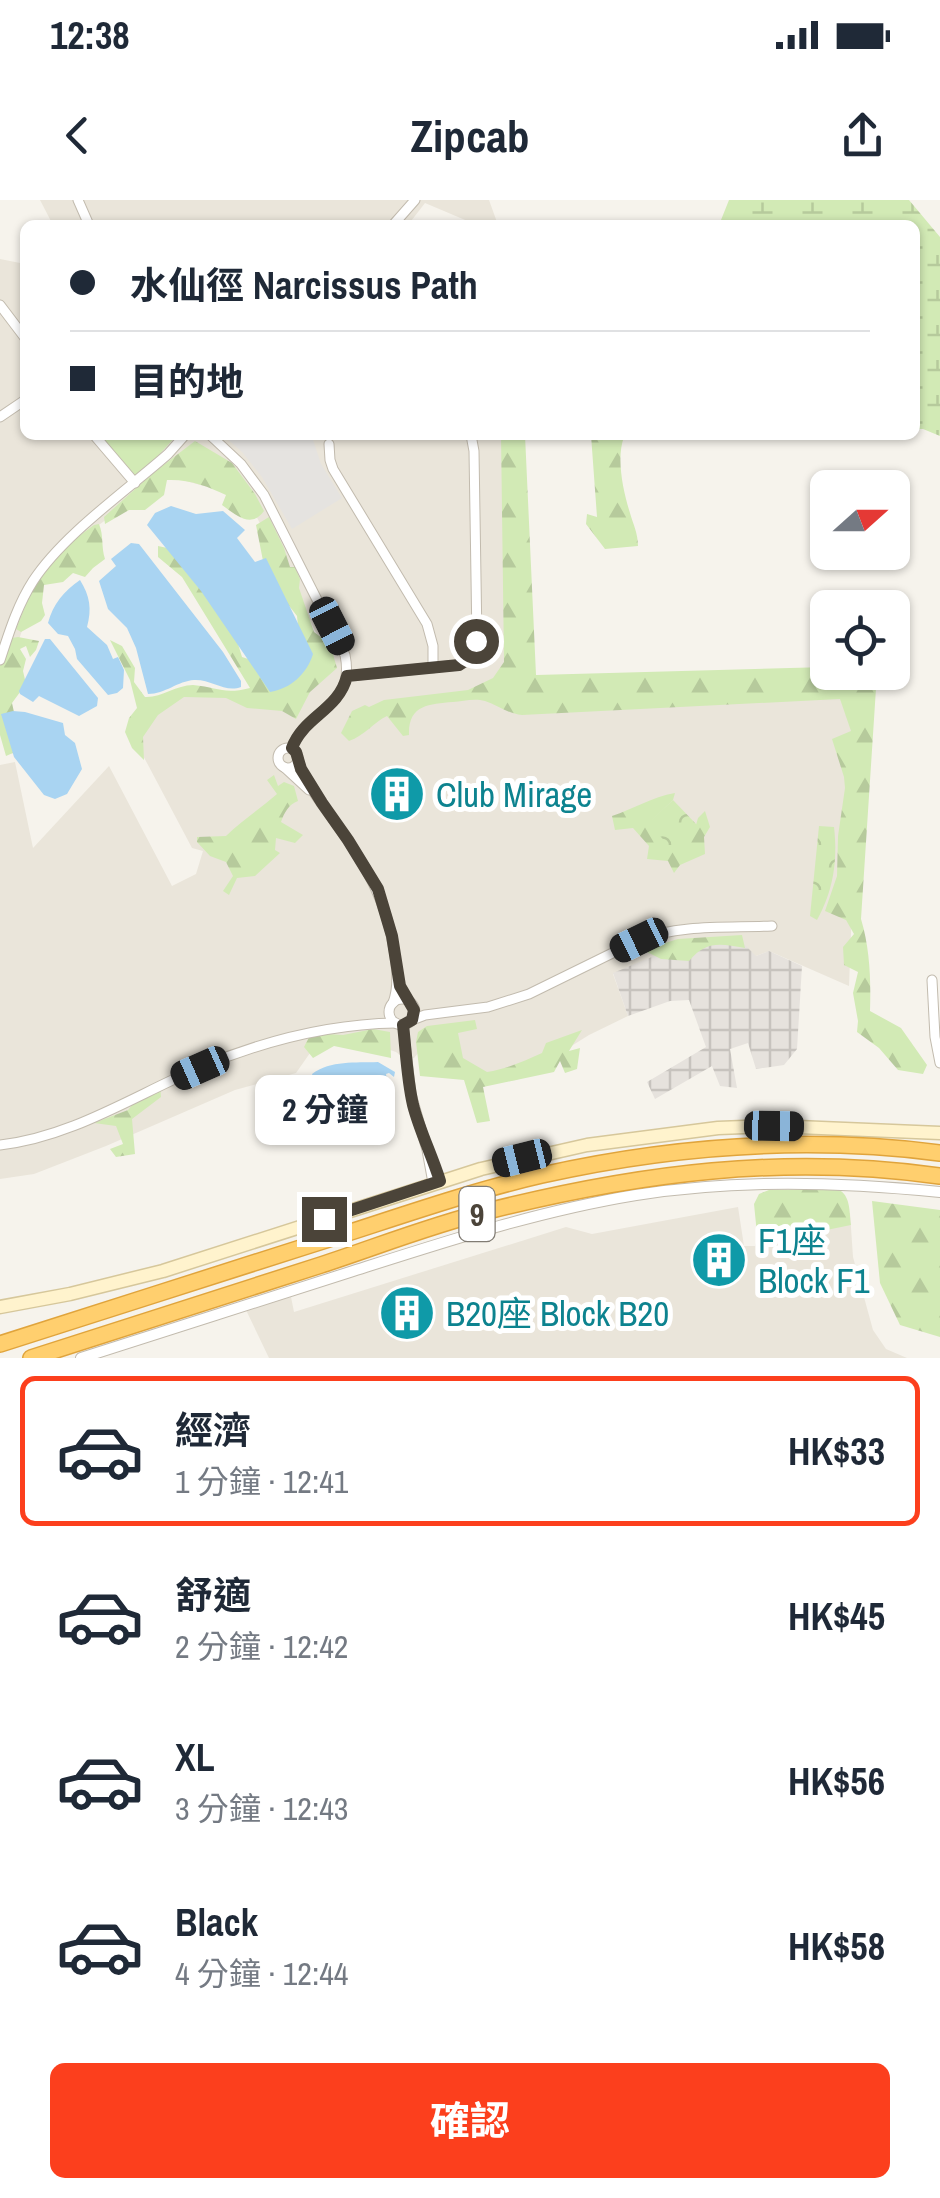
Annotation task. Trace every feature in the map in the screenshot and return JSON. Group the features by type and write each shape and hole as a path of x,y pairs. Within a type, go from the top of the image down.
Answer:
{"highway":[{"name":"9","path":"0,1344 460,1197 541,1175 624,1159 733,1147 835,1145 940,1153"},
{"name":"9","path":"30,1358 484,1212 575,1191 656,1176 744,1167 828,1166 940,1176"}],"main road":[{"path":"0,1307 164,1270 437,1182 586,1144 718,1128 774,1126 940,1133"}],"street":[{"path":"398,220 415,200"},
{"path":"0,304 20,331"},
{"path":"98,440 135,484"},
{"path":"0,660 20,604 42,568 71,537 181,440"},
{"path":"215,440 241,464 264,495 347,662 347,676 336,700 304,727 292,748"},
{"path":"347,676 464,664 472,656 476,646 472,440"},
{"path":"330,444 332,469 427,624 434,668"},
{"path":"292,748 301,769 378,889 392,936 400,986 414,1013 404,1022"},
{"path":"292,748 279,753 278,761 322,803"},
{"path":"284,767 294,766 298,758"},
{"path":"0,1145 54,1134 252,1048 366,1023 404,1022 488,1007 529,994 657,934 772,926"},
{"path":"397,971 398,986 390,1016 404,1022"},
{"path":"932,980 940,1063"},
{"path":"366,1023 402,999 430,1015"},
{"path":"404,1022 411,1094 437,1182"},
{"path":"82,1358 476,1232 596,1202 747,1184 854,1184 940,1192"}],"shaded area":[{"path":"40,200 489,200 496,220 465,220 425,203 412,220 50,220"},
{"path":"0,259 20,263 20,440 512,440 515,699 860,697 849,986 769,951 756,956 613,974 628,1016 589,1035 517,1080 484,1084 419,1052 406,1060 396,1052 352,1037 317,1043 296,1073 235,1090 34,1174 0,1179 0,765 15,762 33,848 109,766 172,886 196,874 203,851 192,848 129,729 181,692 276,704 325,650 247,498 168,476 86,534 62,556 32,602 0,694"},
{"path":"229,440 313,440 321,464 342,498 292,529 262,477"},
{"path":"706,940 741,941 756,956 769,951 802,966 797,1049 784,1065 756,1069 748,1043 730,1049 737,1088 720,1086 712,1066 655,1099 647,1082 706,1047 689,1000 670,1001 628,1016 613,973 654,956 694,951"},
{"path":"738,1207 744,1246 755,1246 762,1224 850,1213 853,1257 873,1330 886,1349 907,1358 269,1358 246,1310 291,1297 294,1312 566,1227 592,1234"}],"green space":[{"path":"729,200 909,200 940,237 940,436 920,429 920,220 721,220"},
{"path":"103,440 172,440 137,479"},
{"path":"501,440 525,440 536,675 810,667 810,690 876,690 861,919 869,965 870,1011 901,1028 927,1065 923,1074 898,1070 879,1048 857,1032 853,993 858,972 844,965 843,947 854,934 846,920 825,911 837,876 845,788 832,739 851,731 840,699 522,715 485,701 469,700 422,708 412,717 409,735 403,736 387,716 349,741 341,733 352,711 365,705 468,690 493,678 504,662"},
{"path":"591,440 623,440 621,464 625,495 638,546 605,549 586,524 587,514 597,517"},
{"path":"195,441 232,463 264,511 259,516 249,520 238,516 222,505 226,495 212,489 167,480 164,495 145,510 129,510 105,524 104,517"},
{"path":"269,517 290,567 295,567 300,579 299,588 314,632 330,644 337,668 310,692 296,719 282,711 247,708 226,698 184,697 158,715 143,737 144,760 132,748 125,732 137,708 130,680 110,640 122,646 135,668 134,682 145,697 193,685 227,691 250,688 182,577 158,557 158,546 172,549 235,634 242,657 258,662 300,646 297,616 264,566 256,525"},
{"path":"99,524 105,559 85,577 73,573 63,582 44,585 45,615 21,632 16,629 32,589 60,550"},
{"path":"6,639 39,641 30,657 26,646 20,649 26,659 26,684 12,703 22,749 6,756 0,735 0,653"},
{"path":"274,775 278,786 284,782 294,786 298,801 287,809 281,822 303,835 295,843 276,838 275,850 280,853 255,876 237,878 229,895 223,891 233,876 226,862 210,856 197,837 226,836 277,794 267,780"},
{"path":"675,793 673,800 649,823 696,825 705,811 710,827 704,837 705,854 680,865 674,873 668,861 647,859 649,846 633,828 615,830 612,816"},
{"path":"673,800 697,825 672,849 648,823"},
{"path":"819,826 834,827 835,852 830,887 817,920 810,916"},
{"path":"742,935 745,948 714,945 689,961 661,959 643,950 678,939"},
{"path":"475,1020 477,1029 458,1033 463,1058 487,1072 542,1053 546,1043 582,1030 569,1051 580,1048 577,1069 565,1073 560,1061 554,1072 483,1087 490,1121 477,1123 464,1080 420,1076 416,1042 418,1032 427,1026"},
{"path":"373,1029 390,1032 391,1058 334,1046 313,1058 304,1047 311,1033 343,1035"},
{"path":"160,1083 161,1097 132,1119 135,1154 116,1157 110,1149 123,1144 116,1126 94,1123 128,1110 146,1088"},
{"path":"838,1189 847,1200 851,1225 758,1244 754,1204 759,1194 769,1190"},
{"path":"872,1201 940,1210 940,1337 900,1325 880,1283"}],"water":[{"path":"171,506 196,514 223,511 245,530 237,538 255,562 266,558 313,654 307,668 291,684 270,692 201,591 147,525 155,513"},
{"path":"131,543 139,544 223,652 241,687 194,680 148,694 136,648 127,628 108,609 99,581 116,566 111,559"},
{"path":"80,580 89,603 87,627 107,645 113,659 118,657 124,670 123,688 117,693 108,695 77,659 68,636 58,634 48,623 60,598"},
{"path":"45,639 50,639 98,698 97,706 79,716 39,696 33,702 20,694"},
{"path":"13,711 63,723 65,735 75,743 82,769 67,794 55,799 44,795 14,757 1,714"},
{"path":"378,1062 395,1072 394,1077 386,1074 391,1081 393,1101 374,1113 328,1120 312,1074 335,1064"}],"place":[{"name":"Club Mirage","path":"397,794"},
{"name":"F1座 Block F1","path":"719,1260"},
{"name":"B20座 Block B20","path":"407,1313"}],"route":[{"path":"324,1219 440,1181 411,1094 403,1025 412,1020 414,1010 400,986 384,905 370,874 322,803 292,748 304,727 336,700 347,676 464,664 475,652 476,641"}]}
